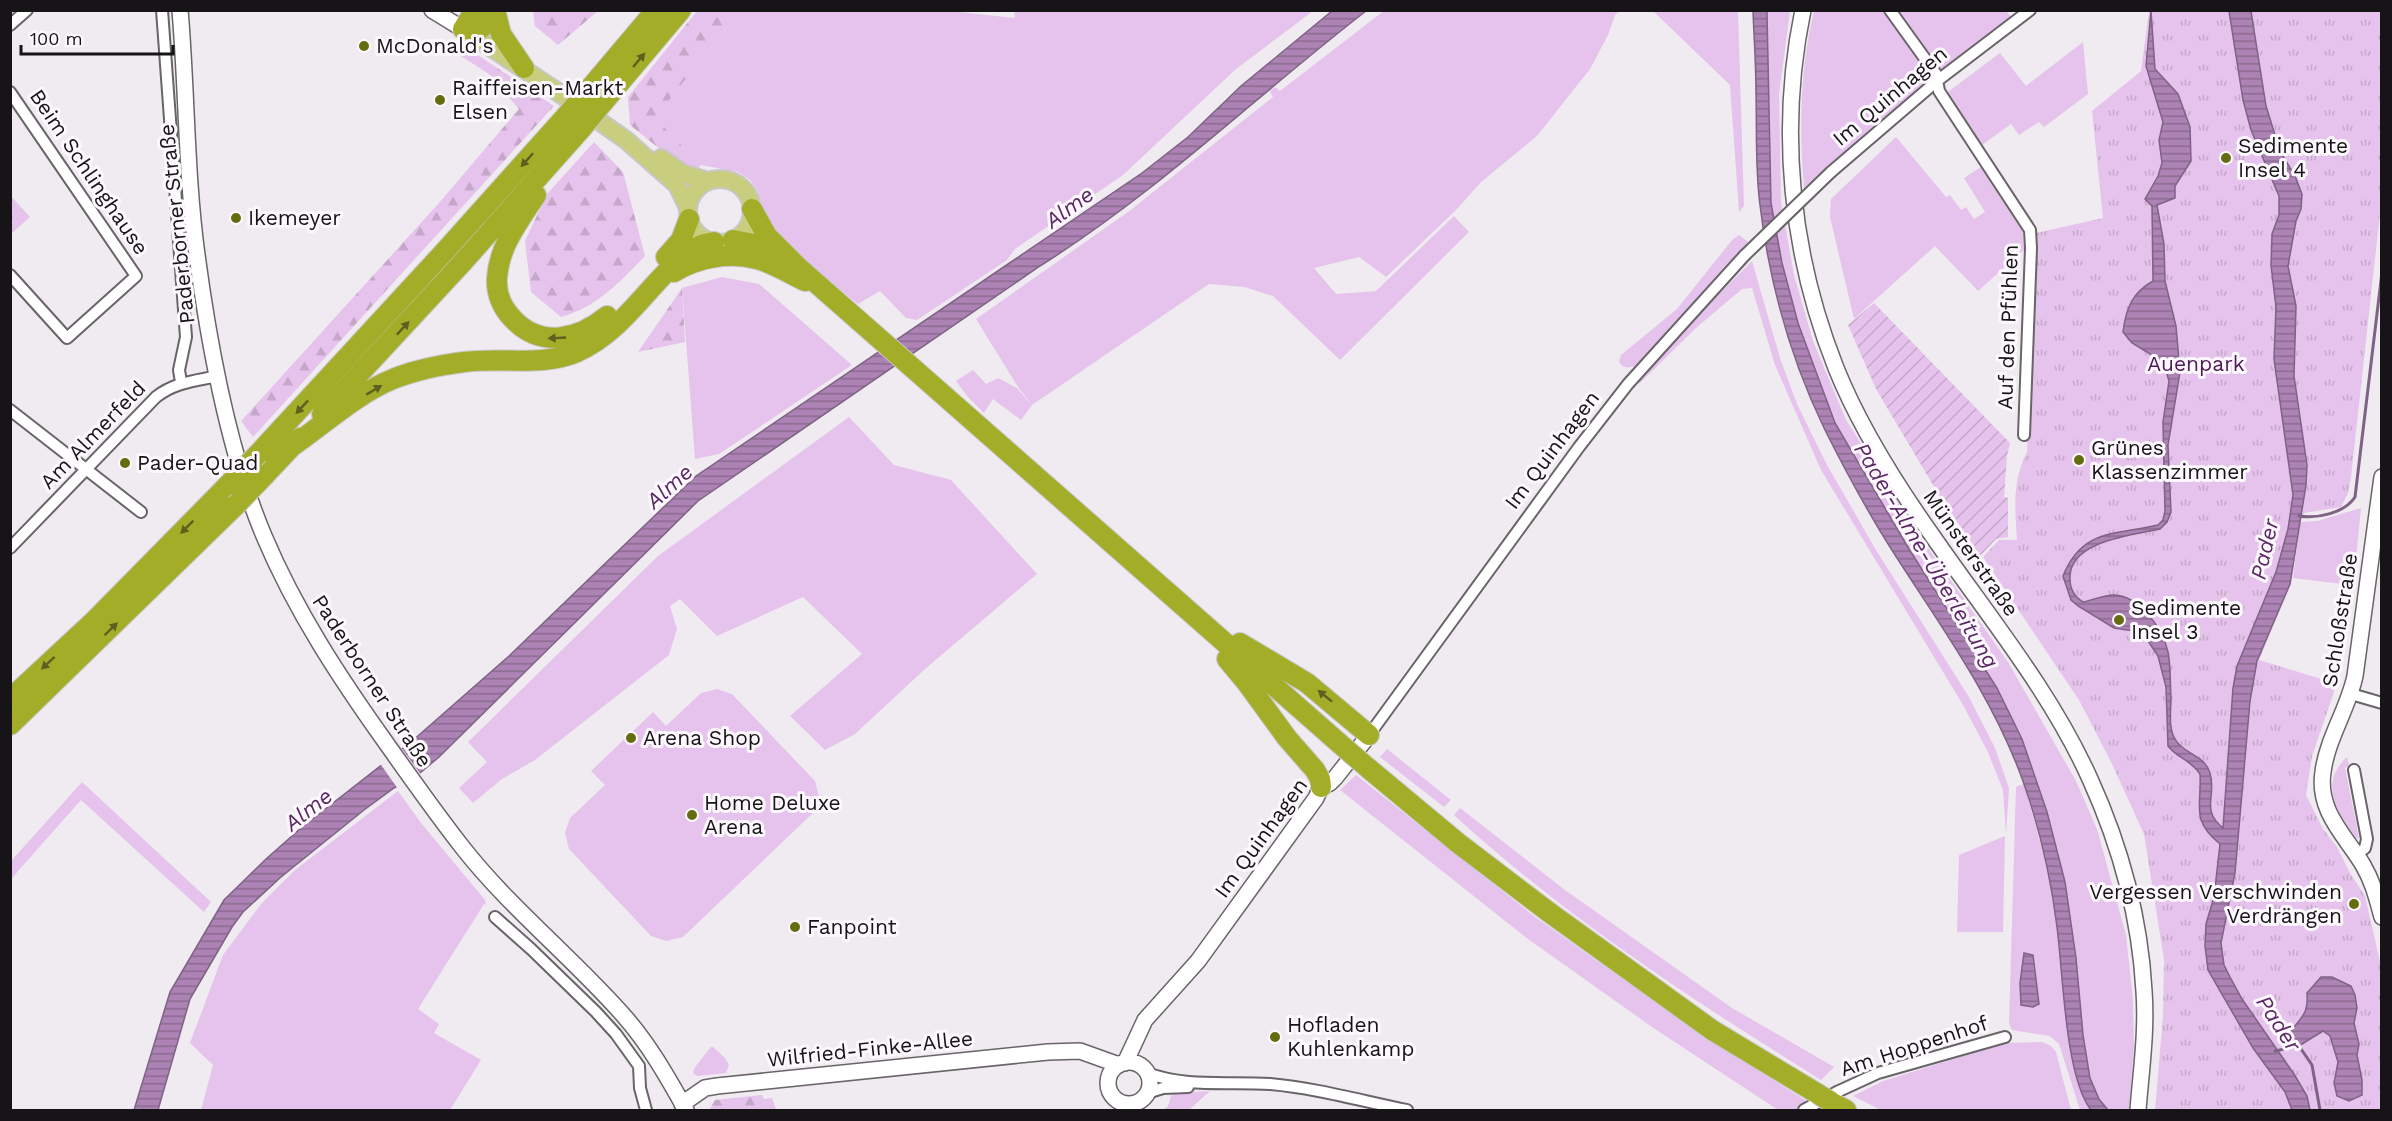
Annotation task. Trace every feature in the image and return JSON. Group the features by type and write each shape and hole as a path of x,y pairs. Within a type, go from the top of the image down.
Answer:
{"highway":[{"path":"475,10 463,30 475,31 483,28 495,10"},
{"path":"495,10 501,34 524,68"},
{"path":"10,699 95,620 258,454 566,116 593,99 681,10"},
{"path":"652,14 593,99 576,135 508,238 498,270 497,287 502,303 515,322 529,332 549,339 563,338 589,329 603,320 678,244 685,233 688,214"},
{"path":"10,725 265,475 455,272 576,135"},
{"path":"752,209 767,236 799,268 1339,743 1458,843 1550,913 1712,1030 1832,1102"},
{"path":"291,447 373,389 411,373 463,363 547,359 575,352 609,330 688,252 700,245 723,242 759,245 799,268"},
{"path":"659,281 694,262 713,257 738,256 759,259 825,291"},
{"path":"1180,604 1259,656 1307,683 1369,735"},
{"path":"1180,604 1247,682 1287,738 1317,774 1321,787"}],"main road":[{"path":"463,30 524,68 626,140 677,185 697,234 723,242 747,229 752,209 749,197 739,184 724,179 708,181 682,173 658,156 626,140"},
{"path":"688,214 693,192 708,181"}],"street":[{"path":"10,25 27,10"},
{"name":"Paderborner Straße","path":"162,10 186,337 179,370 181,382"},
{"name":"Paderborner Straße","path":"180,10 196,252 218,376 246,486 263,534 314,636 431,807 496,888 626,1018 652,1054 682,1108"},
{"path":"432,10 463,30"},
{"name":"Münsterstraße","path":"1803,10 1793,70 1792,182 1796,220 1808,282 1837,369 1869,435 1931,535 2020,660 2057,718 2089,776 2104,813 2117,849 2127,888 2141,958 2144,1043 2138,1110"},
{"name":"Auf den Pfühlen","path":"1890,10 1936,74 1939,91 2030,230 2024,435"},
{"name":"Im Quinhagen","path":"1145,1070 1141,1053 1147,1030 1316,798 1321,787 1335,778 1369,735 1579,447 1628,384 1745,255 1831,172 1937,81 2030,10"},
{"name":"Beim Schlinghause","path":"10,92 136,276 68,338 10,275"},
{"name":"Am Almerfeld","path":"10,548 148,404 167,388 181,382 218,376"},
{"path":"10,410 141,512"},
{"name":"Schloßstraße","path":"2381,479 2361,637 2367,700 2325,760 2322,781 2325,801 2334,825 2370,877 2382,917"},
{"path":"2354,770 2367,839 2365,848 2356,855"},
{"path":"495,917 588,1004 616,1034 639,1066 640,1088 646,1110"},
{"name":"Im Quinhagen","path":"1122,1064 1145,1020 1182,981"},
{"name":"Am Hoppenhof","path":"1804,1110 1839,1090 1878,1074 2005,1037"},
{"path":"1067,1051 1099,1068 1109,1079"},
{"name":"Wilfried-Finke-Allee","path":"682,1108 705,1088 717,1086 1048,1052 1080,1051 1122,1064"},
{"path":"1203,1083 1188,1087 1159,1089 1145,1100 1129,1107 1117,1101 1108,1086 1113,1070 1122,1064 1132,1063 1166,1079 1203,1083 1272,1084 1407,1110"},
{"path":"1145,1070 1150,1083 1145,1100"}],"green space":[{"path":"533,10 598,11 558,45 535,26"},
{"path":"755,10 757,13 732,20 655,118 701,165 697,170 676,162 630,125 628,97 697,11"},
{"path":"940,10 1015,18 1014,10 1313,11 1236,69 1123,175 1015,249 1007,260 917,320 906,318 880,291 858,304 783,244 762,219 762,204 750,180 738,172 701,165 654,118 732,20 760,11"},
{"path":"1385,10 1620,11 1615,15 1608,35 1590,69 1537,136 1481,182 1458,208 1386,277 1359,257 1314,268 1336,294 1376,291 1454,216 1469,232 1340,360 1273,296 1244,287 1209,284 1032,405 1018,387 976,319 1128,212 1273,97 1270,91 1275,87 1280,91"},
{"path":"1653,11 1738,11 1744,206 1739,212 1730,85"},
{"path":"1767,11 1790,11 1779,94 1781,202 1794,275 1813,341 1846,420 1921,538 2008,662 2076,781 2097,829 2126,935 2133,1000 2134,1047 2129,1109 2127,1110 2108,1110 2099,1099 2090,1078 2065,882 2047,812 2022,739 1997,688 1909,549 1835,423 1798,323 1782,263 1771,203"},
{"path":"1814,11 1884,11 1923,63 1928,80 1804,188 1801,143 1803,76"},
{"path":"1896,11 2006,11 2012,18 1940,71"},
{"name":"Auenpark","path":"2149,11 2381,11 2382,195 2348,493 2341,507 2304,513 2300,522 2291,584 2259,660 2335,683 2312,756 2306,795 2323,829 2337,847 2365,896 2381,966 2381,1110 2155,1110 2163,1016 2164,960 2144,834 2079,700 1983,557 1999,540 2017,540 2015,506 2017,484 2027,452 2036,233 2103,218 2092,111 2141,71"},
{"path":"2083,42 2088,94 2044,127 2039,122 2019,135 2011,124 1982,145 1948,96 1948,92 2000,53 2026,86"},
{"path":"466,47 554,106 253,437 241,421 439,203 519,109 489,74 461,56"},
{"path":"1896,137 1946,197 1950,195 1961,210 1966,207 1974,219 1985,212 1964,178 1984,165 2022,224 2024,250 1978,291 1935,246 1854,319 1830,217 1831,199"},
{"path":"594,142 623,172 645,256 597,300 574,313 561,317 531,292 525,241 547,194"},
{"path":"10,195 30,217 11,234 10,234"},
{"path":"1739,235 1748,242 1635,366 1624,367 1619,361 1621,355 1677,309 1732,240"},
{"path":"1752,261 1780,358 1797,404 1827,465 1876,550 1969,697 1995,748 2009,788 2006,834 2003,790 1987,750 1963,705 1821,470 1775,365 1752,288 1742,289 1696,328 1639,384 1640,379 1686,327"},
{"path":"722,277 759,284 852,365 719,454 695,459 682,288"},
{"path":"682,288 685,342 638,352"},
{"path":"1874,303 2010,443 2004,497 2008,498 2008,537 1996,539 1980,556 1936,490 1876,389 1848,325"},
{"path":"973,370 986,384 998,378 1017,388 1032,405 1021,420 993,399 984,413 956,381"},
{"path":"849,417 894,465 951,480 1037,574 925,669 855,734 825,750 790,716 862,654 803,597 717,636 680,599 670,606 677,629 669,655 535,760 502,779 473,803 459,788 487,762 468,742 658,556"},
{"path":"2361,508 2354,578 2343,579 2342,584 2293,578 2300,522 2317,521"},
{"name":"Home Deluxe Arena","path":"717,689 732,694 815,781 819,797 814,812 683,937 666,941 651,936 569,849 565,833 570,818 605,785 591,771 653,712 666,726 701,693"},
{"path":"1387,749 1451,800 1444,807 1380,757"},
{"path":"2347,757 2349,765 2345,768 2359,838 2353,840 2337,809 2332,788 2338,767"},
{"path":"1356,775 1535,917 1699,1033 1808,1102 1795,1110 1778,1110 1652,1027 1528,939 1340,790"},
{"path":"82,782 211,902 204,912 81,800 11,879 11,861"},
{"path":"2024,784 2050,878 2069,1036 2077,1081 2091,1110 2080,1110 2059,1044 2050,1036 2012,1030 2009,1023 2016,787"},
{"path":"398,791 421,823 485,900 486,905 484,904 418,1009 439,1024 434,1033 481,1060 450,1110 201,1110 213,1065 190,1043 223,955 261,904 295,870"},
{"path":"1460,808 1565,890 1732,1008 1834,1067 1821,1080 1678,988 1585,923 1496,852 1454,815"},
{"path":"2005,836 2003,932 1957,932 1959,855"},
{"path":"2042,1042 2051,1046 2056,1052 2071,1110 1881,1110 1853,1096 1883,1081 2005,1043"},
{"path":"711,1047 725,1058 729,1065 726,1073 697,1076 693,1073 695,1067"},
{"path":"1210,1091 1189,1110 1163,1110 1168,1106 1172,1093"},
{"path":"762,1095 764,1099 772,1098 776,1109 709,1110 715,1100"}],"shaded area":[{"path":"1332,11 1366,11 1125,207 698,501 439,757 420,773 394,788 364,810 281,877 243,912 190,999 158,1110 134,1110 170,992 224,900 266,859 301,828 411,742 509,656 696,476 1142,173 1188,137 1241,86"},
{"path":"1753,11 1767,11 1771,203 1782,263 1798,323 1835,423 1909,549 1997,688 2022,739 2047,812 2065,882 2090,1078 2099,1099 2108,1110 2091,1110 2082,1095 2076,1074 2066,1023 2052,890 2030,801 2012,753 1999,724 1967,667 1887,543 1851,479 1825,430 1792,348 1769,262 1758,191"},
{"path":"2151,11 2155,69 2178,94 2190,127 2191,161 2175,186 2175,198 2157,205 2164,244 2165,281 2176,326 2180,372 2168,445 2171,512 2167,522 2160,529 2119,537 2090,548 2079,556 2072,566 2070,583 2074,593 2083,602 2110,595 2124,597 2141,607 2156,624 2169,658 2171,730 2179,744 2204,762 2207,767 2212,781 2212,815 2223,828 2233,688 2237,666 2276,572 2288,529 2293,495 2274,359 2276,307 2271,265 2272,234 2279,215 2279,196 2251,130 2243,100 2229,11 2251,11 2266,106 2280,151 2295,176 2302,194 2301,209 2296,221 2288,266 2296,306 2294,376 2307,465 2306,485 2290,584 2257,661 2250,701 2235,873 2221,943 2224,965 2230,977 2242,999 2294,1074 2307,1096 2310,1110 2292,1110 2285,1092 2253,1048 2208,970 2205,946 2206,924 2214,897 2220,844 2204,827 2201,820 2200,774 2168,746 2166,687 2158,656 2146,638 2134,631 2114,628 2078,606 2071,600 2063,576 2071,561 2090,542 2114,533 2158,525 2163,520 2165,511 2163,422 2169,381 2166,371 2152,355 2132,343 2123,332 2131,302 2153,281 2152,206 2145,199 2158,176 2162,163 2159,140 2163,122 2146,66"},
{"path":"2024,953 2033,955 2039,1004 2033,1007 2021,1005 2020,983"},
{"path":"2321,977 2332,977 2351,986 2355,995 2357,1008 2354,1023 2359,1044 2357,1055 2362,1080 2362,1095 2349,1101 2337,1096 2334,1083 2338,1062 2330,1036 2323,1031 2299,1046 2288,1043 2289,1034 2307,1007 2307,993"}],"pier":[{"path":"400,746 422,776 398,789 379,762"}],"waterway":[{"path":"2299,516 2314,517 2330,514 2345,507 2355,497 2382,272"},
{"name":"Pader","path":"2275,1051 2299,1046 2312,1065 2320,1110"}],"place":[{"name":"McDonald's","path":"364,46"},
{"name":"Raiffeisen-Markt Elsen","path":"440,100"},
{"name":"Sedimente Insel 4","path":"2226,158"},
{"name":"Ikemeyer","path":"236,218"},
{"name":"Grünes Klassenzimmer","path":"2079,460"},
{"name":"Pader-Quad","path":"125,463"},
{"name":"Sedimente Insel 3","path":"2119,620"},
{"name":"Arena Shop","path":"631,738"},
{"name":"Home Deluxe Arena","path":"692,815"},
{"name":"Vergessen Verschwinden Verdrängen","path":"2354,904"},
{"name":"Fanpoint","path":"795,927"},
{"name":"Hofladen Kuhlenkamp","path":"1275,1037"}],"water label":[{"name":"Alme","path":"1069,207"},
{"name":"Alme","path":"669,486"},
{"name":"Pader-Alme-Überleitung","path":"1927,555"},
{"name":"Alme","path":"308,809"}]}
